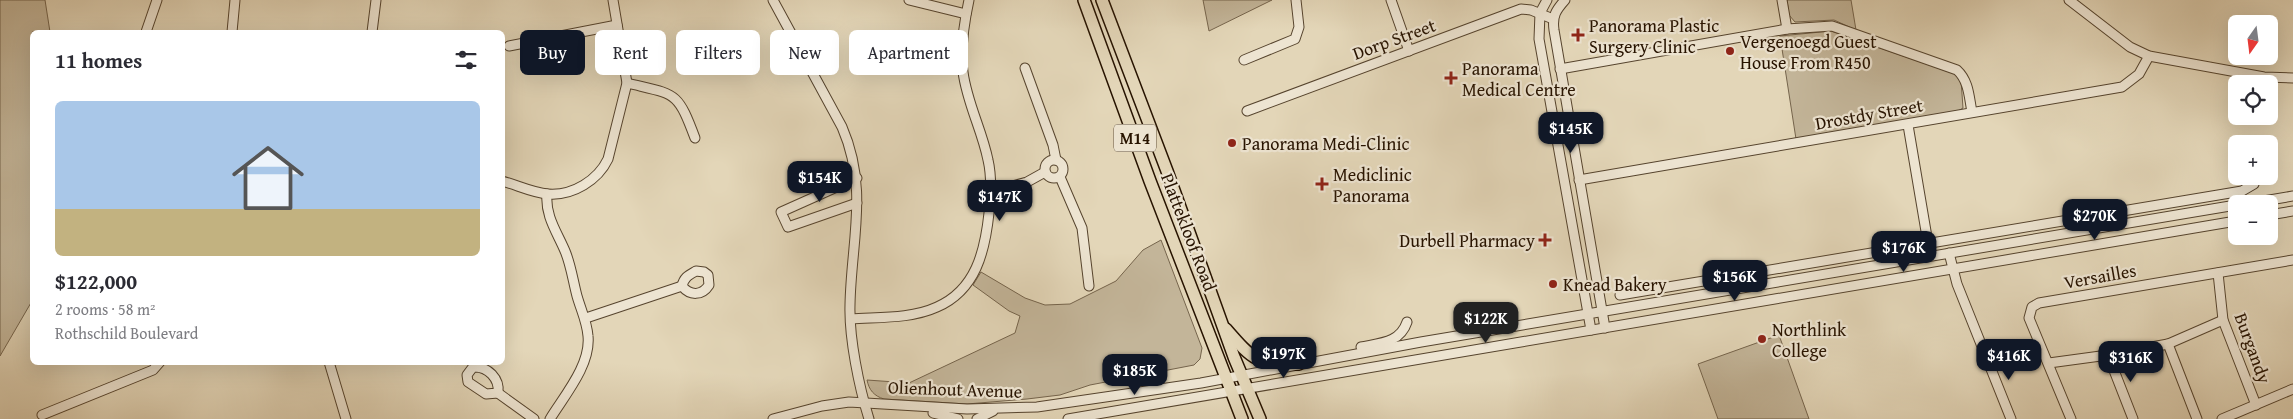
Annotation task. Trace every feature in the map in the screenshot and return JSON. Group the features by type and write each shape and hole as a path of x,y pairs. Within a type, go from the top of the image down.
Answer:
{"main road":[{"name":"Plattekloof Road","path":"1084,0 1230,392 1242,419"},
{"name":"Plattekloof Road","path":"1102,0 1241,375 1260,419"},
{"path":"1222,324 1244,350 1255,359 1272,364 1299,364"}],"street":[{"path":"147,30 158,0"},
{"path":"232,30 235,0"},
{"path":"372,30 376,0"},
{"path":"505,182 547,194 560,193 585,184 603,170 608,159 628,83 613,0"},
{"path":"773,0 851,147 857,178 857,203 850,319 864,402 869,419"},
{"path":"908,0 966,14"},
{"path":"850,319 927,311 938,307 960,292 974,274 983,255 991,192 988,158 972,111 963,70 962,49 969,0"},
{"path":"1244,60 1295,40 1299,27 1296,0"},
{"path":"1391,0 1408,51"},
{"path":"1547,0 1540,13 1539,38 1591,330"},
{"path":"1565,0 1558,8 1553,19 1605,328"},
{"path":"1782,0 1787,29"},
{"path":"2071,0 2130,47 2149,56 2264,76 2293,78"},
{"name":"Dorp Street","path":"1247,111 1521,9 1540,13 1553,19"},
{"path":"509,46 617,25"},
{"path":"1560,69 1787,29 1832,26 1957,70 1964,76 1972,112"},
{"name":"Drostdy Street","path":"1579,180 2122,88 2139,74 2149,56"},
{"path":"1026,68 1053,145 1056,160 1063,166 1060,177 1082,228 1089,286"},
{"path":"628,83 666,92 676,98 683,106 695,138"},
{"path":"1908,125 1928,243"},
{"path":"991,192 1027,182 1045,172 1048,163 1056,160"},
{"path":"1045,172 1048,177 1054,179 1060,177"},
{"path":"857,178 781,212 788,227 857,203"},
{"path":"1620,296 2242,191 2252,185"},
{"path":"547,194 546,206 549,217 568,257 578,298 586,318 588,339 587,353 574,380 550,419"},
{"path":"2278,199 2293,196"},
{"path":"1335,357 2228,206"},
{"path":"2278,214 2293,211"},
{"path":"1068,419 2228,222"},
{"path":"1949,253 1953,270 2011,419"},
{"name":"Versailles","path":"2071,419 2029,318 2030,310 2035,305 2293,260"},
{"name":"Burgandy","path":"2218,273 2223,320 2256,405"},
{"path":"586,318 682,286"},
{"path":"2049,363 2168,344 2223,320"},
{"path":"1335,357 1353,349 1397,338 1404,330 1407,322"},
{"path":"2168,344 2198,419"},
{"path":"2108,355 2133,419"},
{"name":"Olienhout Avenue","path":"773,419 822,406 864,402 998,409 1037,407 1226,378 1335,357"},
{"path":"42,415 153,370 157,365"},
{"path":"330,365 346,419"},
{"path":"2222,419 2293,389"},
{"path":"498,393 534,419"},
{"path":"912,406 958,419"},
{"path":"977,419 998,409"}],"shaded area":[{"path":"0,0 45,0 50,30 30,30 30,304 0,356"},
{"path":"1203,0 1272,0 1209,31"},
{"path":"1787,0 1851,0 1856,30 1834,20 1795,22 1789,15"},
{"path":"1831,31 1955,74 1961,80 1963,108 1958,111 1796,139 1780,36"},
{"path":"1161,240 1202,348 1200,359 1194,365 1090,385 1060,395 967,404 884,399 875,394 869,387 867,380 909,383 1015,333 1020,316 1009,311 973,285 981,272 1025,298 1045,305 1070,304 1116,281 1143,250"},
{"path":"1779,335 1809,419 1718,419 1698,364"}],"place":[{"name":"Panorama Plastic Surgery Clinic","path":"1578,35"},
{"name":"Vergenoegd Guest House From R450","path":"1730,51"},
{"name":"Panorama Medical Centre","path":"1451,78"},
{"name":"Panorama Medi-Clinic","path":"1232,143"},
{"name":"Mediclinic Panorama","path":"1322,184"},
{"name":"Durbell Pharmacy","path":"1545,240"},
{"name":"Knead Bakery","path":"1553,284"},
{"name":"Northlink College","path":"1762,339"}]}
